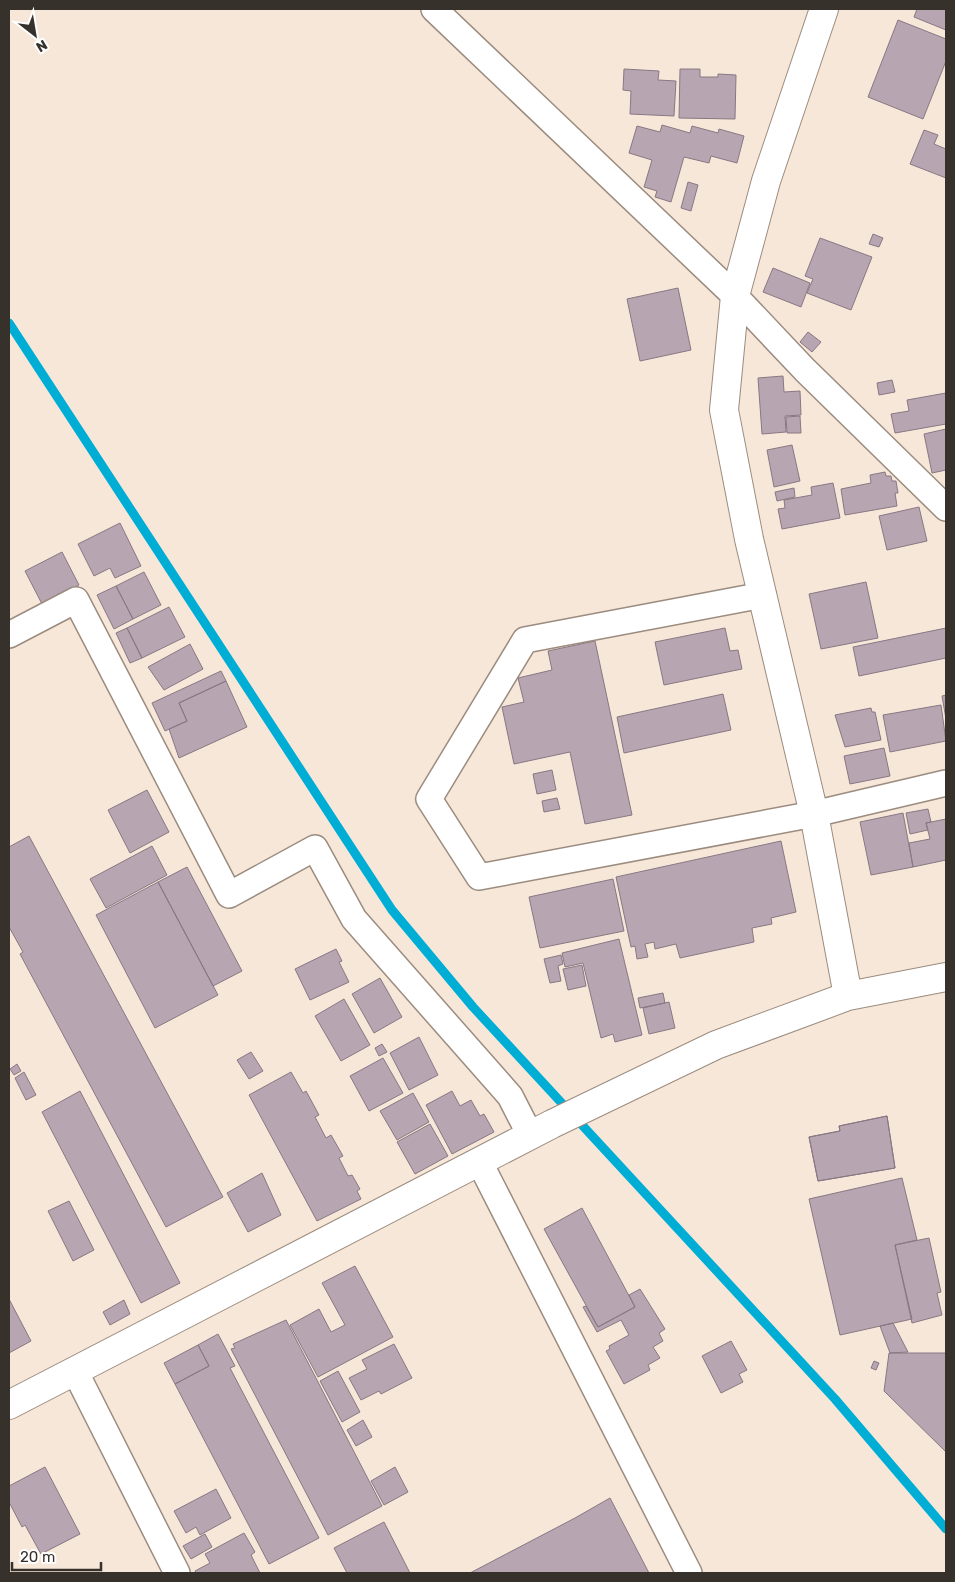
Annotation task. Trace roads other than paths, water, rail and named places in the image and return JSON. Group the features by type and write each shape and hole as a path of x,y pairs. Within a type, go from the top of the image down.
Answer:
{"street":[{"path":"434,9 735,296 805,370 946,508"},
{"path":"824,9 766,181 735,296 724,410 762,595 814,814 848,996"},
{"path":"762,595 525,640 429,799 479,877 814,814 946,783"},
{"path":"9,635 76,600 229,895 315,848 354,919 541,1129"},
{"path":"9,1405 541,1129 716,1045 848,996 946,977"},
{"path":"479,1161 689,1573"},
{"path":"75,1371 177,1573"}],"waterway":[{"path":"9,323 392,910 473,1007 835,1399 946,1529"}]}
